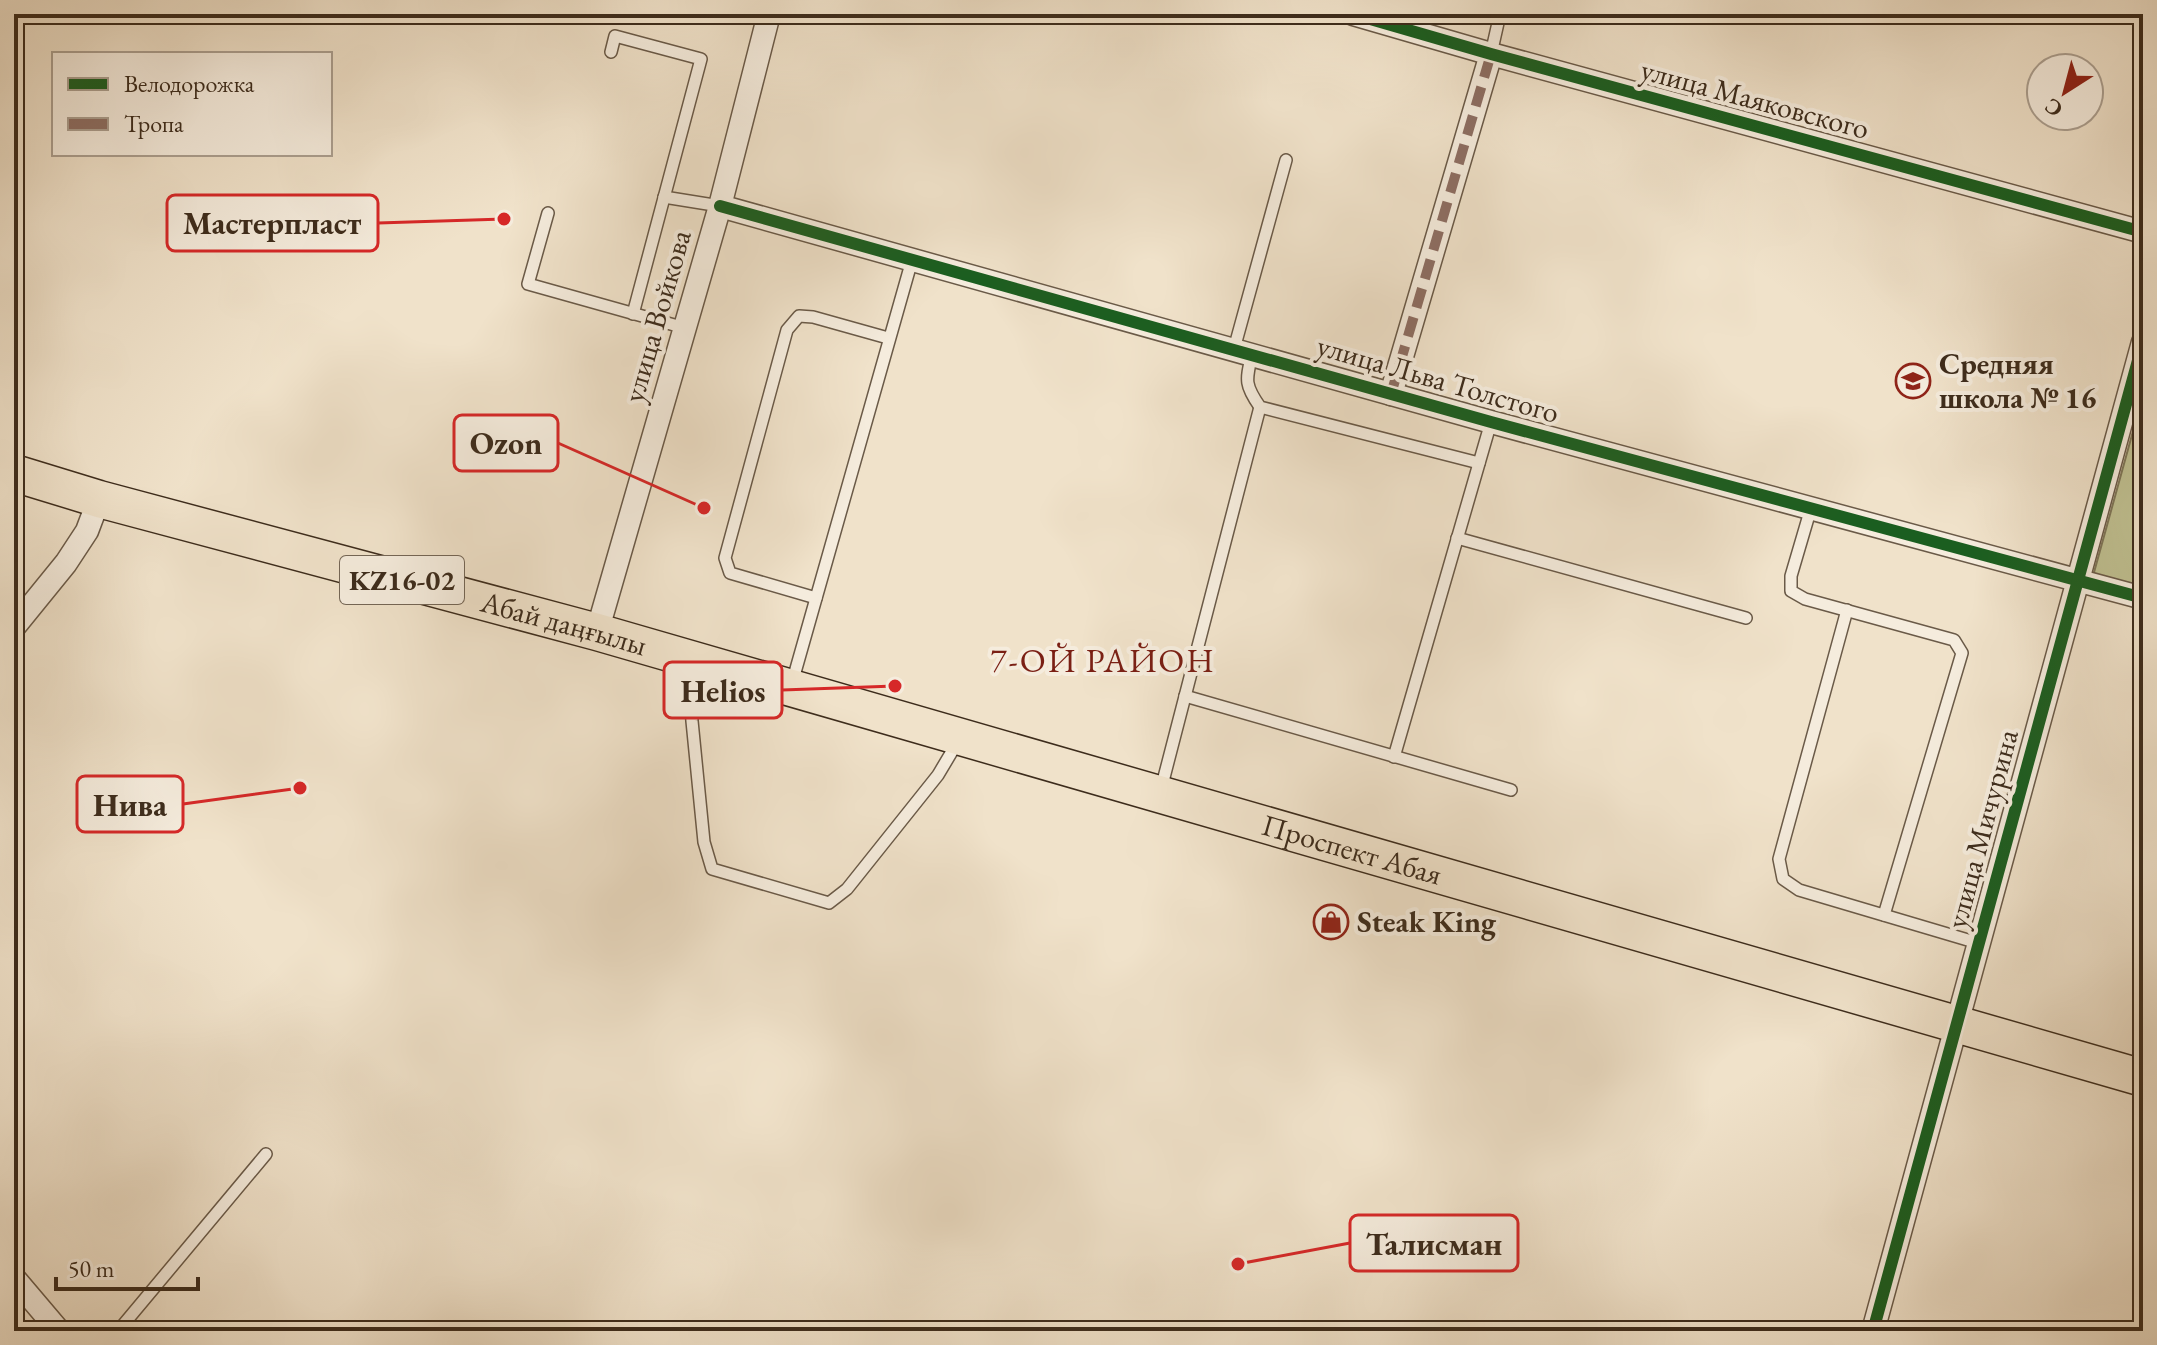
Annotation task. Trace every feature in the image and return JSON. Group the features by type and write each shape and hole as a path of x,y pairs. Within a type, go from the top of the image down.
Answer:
{"main road":[{"name":"Абай даңғылы","path":"14,473 99,499 597,632 790,688"},
{"name":"Проспект Абая","path":"790,688 2143,1078"}],"street":[{"name":"улица Войкова","path":"597,632 720,206 769,14"},
{"name":"улица Маяковского","path":"1353,14 2143,232"},
{"path":"1391,394 1491,54"},
{"name":"улица Льва Толстого","path":"720,206 1491,422 2143,598"},
{"name":"улица Мичурина","path":"1873,1331 2143,342"},
{"path":"14,627 66,563 87,531 99,499"},
{"path":"14,1278 59,1331"}],"lane":[{"path":"1491,54 1500,14"},
{"path":"611,52 615,36 701,59 633,314"},
{"path":"1286,160 1243,351 1246,381 1252,395 1260,407 1479,463"},
{"path":"664,197 720,206"},
{"path":"548,213 528,284 685,328"},
{"path":"790,688 912,260"},
{"path":"816,598 730,573 725,558 787,330 799,316 813,317 888,338"},
{"path":"1159,793 1260,407"},
{"path":"1394,757 1491,422"},
{"path":"1811,508 1791,576 1791,591 1805,599 1954,640 1962,653 1884,915"},
{"path":"1457,538 1746,618"},
{"path":"1847,610 1779,859 1783,879 1799,890 1978,943"},
{"path":"693,660 691,707 704,842 712,869 814,899 829,903 847,889 938,775 961,737"},
{"path":"1185,696 1511,790"},
{"path":"118,1331 266,1154"}],"green space":[{"path":"2143,395 2143,590 2093,576"}],"marked path":[{"path":"1391,394 1491,54"}],"cycle path":[{"path":"1353,14 2143,232"},
{"path":"720,206 1491,422 2143,598"},
{"path":"1873,1331 2143,342"}],"place":[{"name":"Мастерпласт","path":"504,219"},
{"name":"Средняя школа № 16","path":"1913,381"},
{"name":"Ozon","path":"704,508"},
{"name":"Helios","path":"895,686"},
{"name":"Нива","path":"300,788"},
{"name":"Steak King","path":"1331,922"},
{"name":"Талисман","path":"1238,1264"}],"district":[{"name":"7-ОЙ РАЙОН","path":"1103,660"}]}
